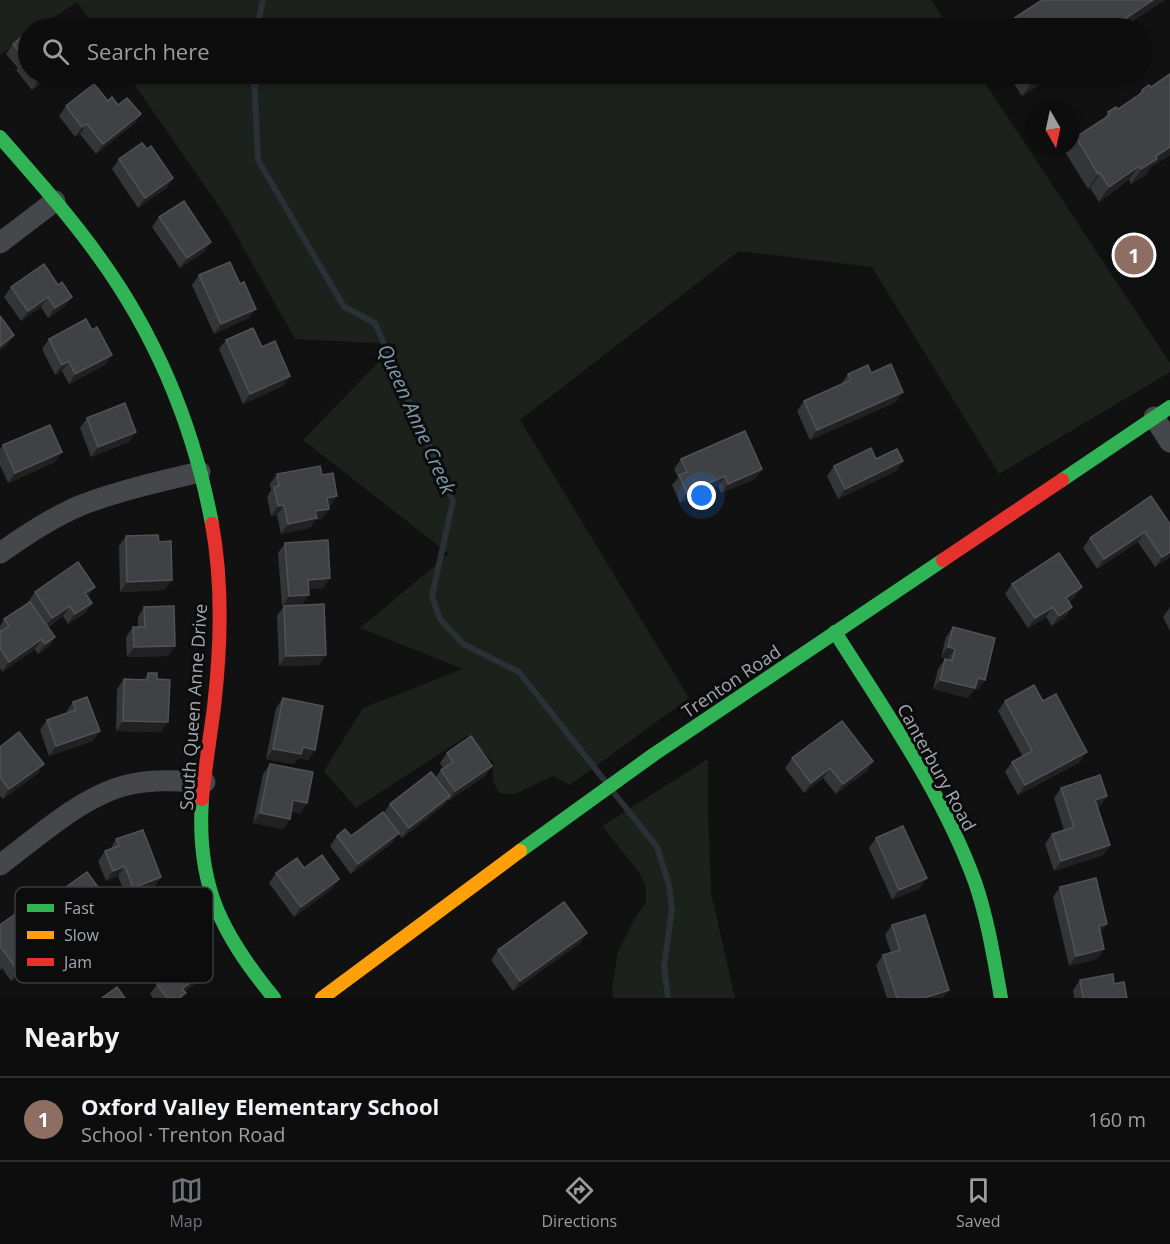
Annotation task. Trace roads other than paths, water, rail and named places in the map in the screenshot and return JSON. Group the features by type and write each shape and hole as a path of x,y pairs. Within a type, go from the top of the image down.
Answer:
{"street":[{"name":"South Queen Anne Drive","path":"0,137 55,201 117,283 152,343 174,391 200,472 212,530 219,592 215,704 202,814 202,850 209,887"},
{"path":"0,243 55,201"},
{"path":"1162,412 1170,442"},
{"name":"Trenton Road","path":"322,998 592,799 1162,412"},
{"path":"0,553 63,514 83,505 138,486 200,472"},
{"name":"Canterbury Road","path":"835,632 908,747 939,801 960,845 989,932 1001,998"},
{"path":"0,865 93,798 130,784 167,780 205,782"},
{"name":"South Queen Anne Drive","path":"213,897 229,936 248,966 274,998"}],"waterway":[{"name":"Queen Anne Creek","path":"259,18 263,0"},
{"name":"Queen Anne Creek","path":"254,84 258,160 344,307 375,323 453,501 432,596 440,619 463,644 519,672 605,781"},
{"name":"Queen Anne Creek","path":"615,794 657,847 669,885 672,910 664,966 668,998"}],"place":[{"name":"Oxford Valley Elementary School","path":"1134,255"}]}
